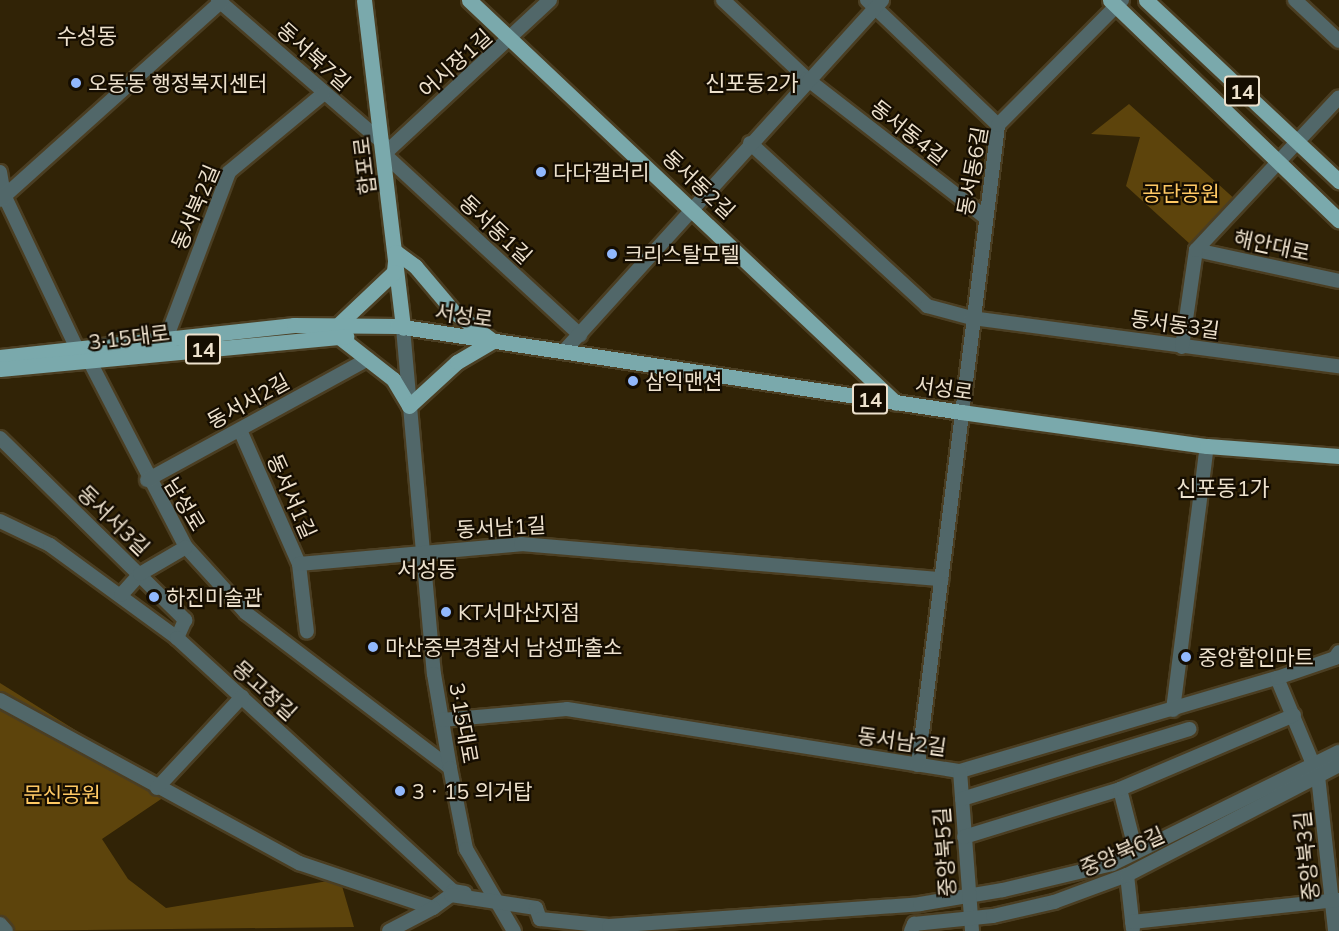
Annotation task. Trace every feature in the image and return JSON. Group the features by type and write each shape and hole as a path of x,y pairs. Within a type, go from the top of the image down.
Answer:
{"main road":[{"name":"합포로","path":"364,0 396,252 403,328"},
{"name":"동서동2길","path":"470,0 694,209 896,403"},
{"name":"14","path":"1146,0 1339,181"},
{"path":"1116,2 1279,164 1339,220"},
{"path":"396,252 415,266 454,312 493,341 457,362 409,406 393,379 338,331 394,272 396,252"},
{"name":"3·15대로","path":"0,357 78,351 166,338 403,328"},
{"name":"서성로","path":"403,328 565,350 896,403 1207,446 1339,456"},
{"name":"3·15대로","path":"0,369 90,363 338,331"}],"street":[{"name":"어시장1길","path":"383,149 514,39 550,0"},
{"name":"동서동4길","path":"723,0 807,79 985,217"},
{"path":"1295,0 1339,41"},
{"name":"동서북7길","path":"220,1 383,149"},
{"path":"1,196 220,1"},
{"name":"동서동6길","path":"918,765 972,318 998,125 1116,2"},
{"path":"565,350 694,209 874,3 998,125"},
{"name":"동서북2길","path":"161,354 229,172 323,94"},
{"path":"1182,347 1196,250 1339,98"},
{"path":"750,143 927,306 972,318"},
{"name":"동서동1길","path":"383,149 580,335"},
{"name":"남성로","path":"0,172 1,196 78,351 90,363 147,480 186,547 246,613 450,768"},
{"name":"해안대로","path":"1196,250 1339,281"},
{"name":"동서동3길","path":"972,318 1339,366"},
{"name":"3·15대로","path":"403,328 423,552 442,720 450,768 466,849 493,900 514,931"},
{"name":"동서서2길","path":"147,480 368,359"},
{"name":"동서서1길","path":"240,430 299,564 423,552"},
{"name":"동서서3길","path":"0,438 184,620 177,638"},
{"path":"1173,710 1207,446"},
{"name":"몽고정길","path":"0,521 50,545 177,638 453,891 493,900"},
{"name":"동서남1길","path":"423,552 520,544 580,546 942,579"},
{"path":"120,595 140,574 186,547"},
{"path":"299,564 307,632"},
{"name":"동서남2길","path":"442,720 567,709 960,771 1277,678 1335,658 1339,652"},
{"name":"중앙북3길","path":"1277,678 1317,770 1335,900 1335,931"},
{"path":"157,788 242,697"},
{"path":"0,700 157,788 299,863 433,908"},
{"path":"964,837 1120,789 1294,716"},
{"path":"962,800 1189,729"},
{"path":"389,931 433,908 451,895 536,908 540,919 609,926 967,896 1112,864 1317,770 1339,752"},
{"name":"중앙북6길","path":"912,931 914,924 1054,902 1127,875 1317,770 1339,765"},
{"name":"중앙북5길","path":"960,771 967,896 972,931"},
{"path":"1120,789 1136,852"},
{"path":"1127,875 1132,926 1335,900"},
{"path":"0,924 6,931"}],"green space":[{"name":"공단공원","path":"1129,104 1237,201 1190,244 1126,186 1140,137 1091,134"},
{"name":"문신공원","path":"0,683 173,791 102,839 128,879 166,908 340,879 354,927 0,931"}],"place":[{"name":"오동동 행정복지센터","path":"76,83"},
{"name":"다다갤러리","path":"541,172"},
{"name":"크리스탈모텔","path":"612,254"},
{"name":"삼익맨션","path":"633,381"},
{"name":"하진미술관","path":"154,597"},
{"name":"KT서마산지점","path":"446,612"},
{"name":"마산중부경찰서 남성파출소","path":"373,647"},
{"name":"중앙할인마트","path":"1186,657"},
{"name":"3ㆍ15 의거탑","path":"400,791"}],"district":[{"name":"수성동","path":"87,37"},
{"name":"신포동2가","path":"752,84"},
{"name":"신포동1가","path":"1223,489"},
{"name":"서성동","path":"427,570"}]}
